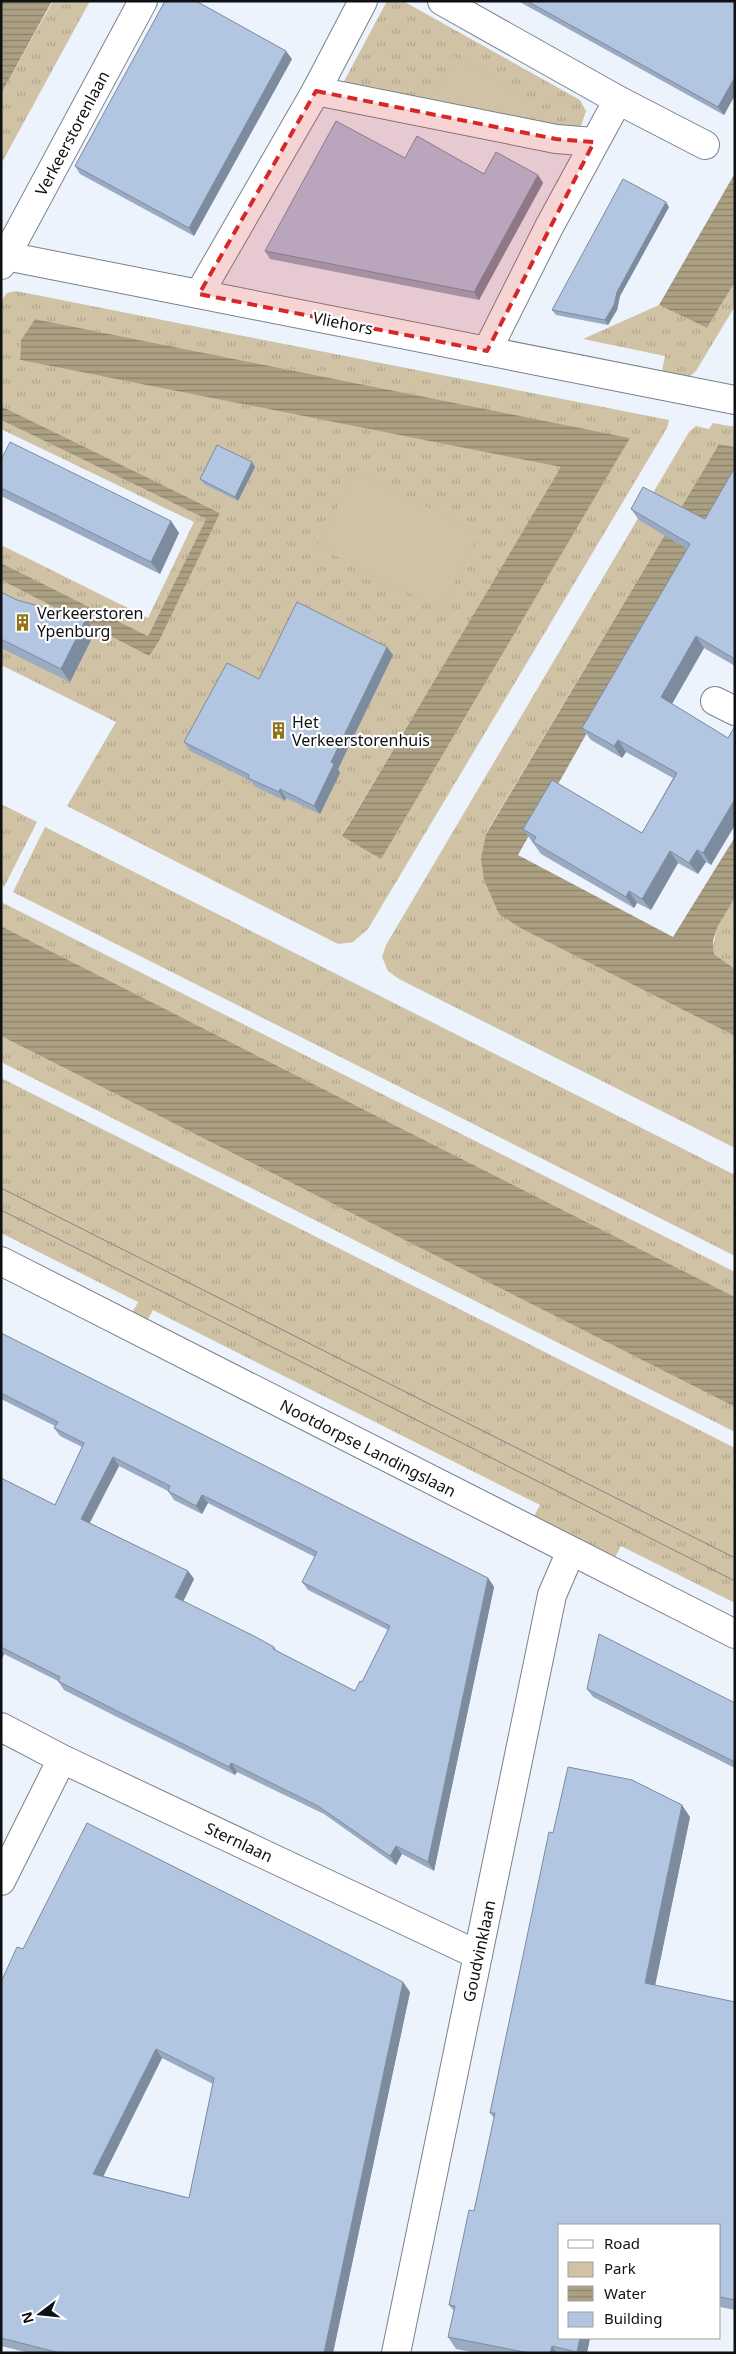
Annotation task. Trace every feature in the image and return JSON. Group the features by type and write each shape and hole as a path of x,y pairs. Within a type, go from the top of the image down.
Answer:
{"street":[{"name":"Verkeerstorenlaan","path":"4,260 143,1"},
{"path":"199,294 316,91 363,1"},
{"path":"442,1 618,100 705,144"},
{"path":"316,91 556,139 594,142"},
{"path":"487,351 594,142 618,100"},
{"name":"Vliehors","path":"4,260 199,294 735,400"},
{"name":"Nootdorpse Landingslaan","path":"1,1262 735,1634"},
{"name":"Goudvinklaan","path":"396,2353 552,1595 571,1552"},
{"name":"Sternlaan","path":"1,1727 62,1759 478,1955"},
{"path":"1,1881 62,1759"}],"highlighted area":[{"path":"316,91 556,139 594,142 487,351 199,294"}],"green space":[{"path":"53,1 90,1 1,164 1,94"},
{"path":"387,1 403,1 580,100 586,111 581,126 568,132 519,122 532,101 429,103 342,85"},
{"path":"453,56 532,101 519,122 429,103"},
{"path":"735,282 735,306 696,371 689,377 662,371 665,356 583,339 659,305 707,328"},
{"path":"16,291 669,420 667,428 368,929 353,942 338,944 67,806 116,722 1,665 1,580 149,656 220,513 1,406 1,301 7,293","holes":["35,319 629,438 342,835 562,467 20,360 21,340"]},
{"path":"1,420 206,519 148,636 1,563 1,545 148,618 194,522 1,429"},
{"path":"713,423 735,427 735,447 719,444 486,833 522,929 735,1036 735,1148 399,979 388,971 382,957 386,945 689,432 696,426 709,429"},
{"path":"356,471 479,534 441,610 317,546"},
{"path":"1,804 37,822 4,887 1,885"},
{"path":"45,827 735,1175 735,1256 13,892"},
{"path":"735,897 735,969 714,954 714,946 719,924"},
{"path":"1,902 735,1272 735,1297 1,926"},
{"path":"1,1036 735,1407 735,1432 1,1062"},
{"path":"1,1078 735,1448 735,1603 621,1546 614,1559 533,1518 540,1505 153,1310 146,1323 131,1315 138,1302 1,1233"}],"water":[{"path":"1,1 52,1 1,94"},
{"path":"735,173 735,282 707,328 659,305"},
{"path":"35,319 630,438 381,859 342,836 561,467 20,360 21,340"},
{"path":"1,406 220,513 159,641 149,656 1,580 1,563 148,636 206,519 1,420"},
{"path":"719,444 735,447 735,471 518,855 673,937 735,837 735,897 718,926 713,940 714,954 735,969 735,1036 522,929 499,914 484,880 481,858 486,834"},
{"path":"1,926 735,1297 735,1407 1,1036"}],"building":[{"path":"165,1 196,1 286,51 189,228 75,166"},
{"path":"527,1 735,1 735,77 718,107"},
{"path":"336,121 405,158 417,136 484,174 496,152 538,175 474,292 265,251"},
{"path":"623,179 666,202 617,292 614,305 605,320 552,310"},
{"path":"10,442 171,521 151,562 1,488 1,460"},
{"path":"217,445 252,462 235,497 200,479"},
{"path":"735,467 735,659 696,636 661,697 728,738 735,726 735,799 703,853 697,850 689,863 670,851 642,899 629,891 626,897 533,842 536,837 523,829 552,780 642,833 677,773 618,740 614,746 582,728 690,544 631,509 643,487 705,519"},
{"name":"Verkeerstoren Ypenburg","path":"1,592 17,600 86,619 61,669 1,639"},
{"name":"Het Verkeerstorenhuis","path":"297,602 387,647 331,762 334,764 314,806 280,789 279,792 248,778 249,775 184,742 227,663 259,679"},
{"path":"1,1333 488,1578 428,1862 396,1846 390,1856 318,1806 231,1763 229,1767 117,1711 58,1681 60,1677 1,1647 1,1478 55,1505 84,1443 54,1428 58,1422 1,1393","holes":["113,1457 170,1486 168,1491 196,1506 202,1495 317,1552 302,1582 390,1626 362,1682 360,1681 355,1691 273,1649 274,1647 254,1636 175,1597 188,1571 81,1519"]},
{"path":"599,1634 735,1703 735,1762 587,1689"},
{"path":"568,1767 632,1780 682,1805 645,1983 735,2002 735,2300 721,2297 721,2224 558,2224 558,2339 580,2339 577,2352 552,2346 550,2353 529,2353 448,2337 455,2306 449,2305 469,2210 474,2211 495,2113 490,2113 549,1832 553,1833"},
{"path":"87,1823 403,1982 324,2353 60,2353 1,2338 1,1982 17,1947 23,1949","holes":["156,2049 214,2078 189,2198 93,2174"]}],"tram line":[{"path":"1,1188 735,1558"},
{"path":"1,1210 735,1581"}],"place":[{"name":"Verkeerstoren Ypenburg","path":"23,622"},
{"name":"Het Verkeerstorenhuis","path":"278,731"}]}
